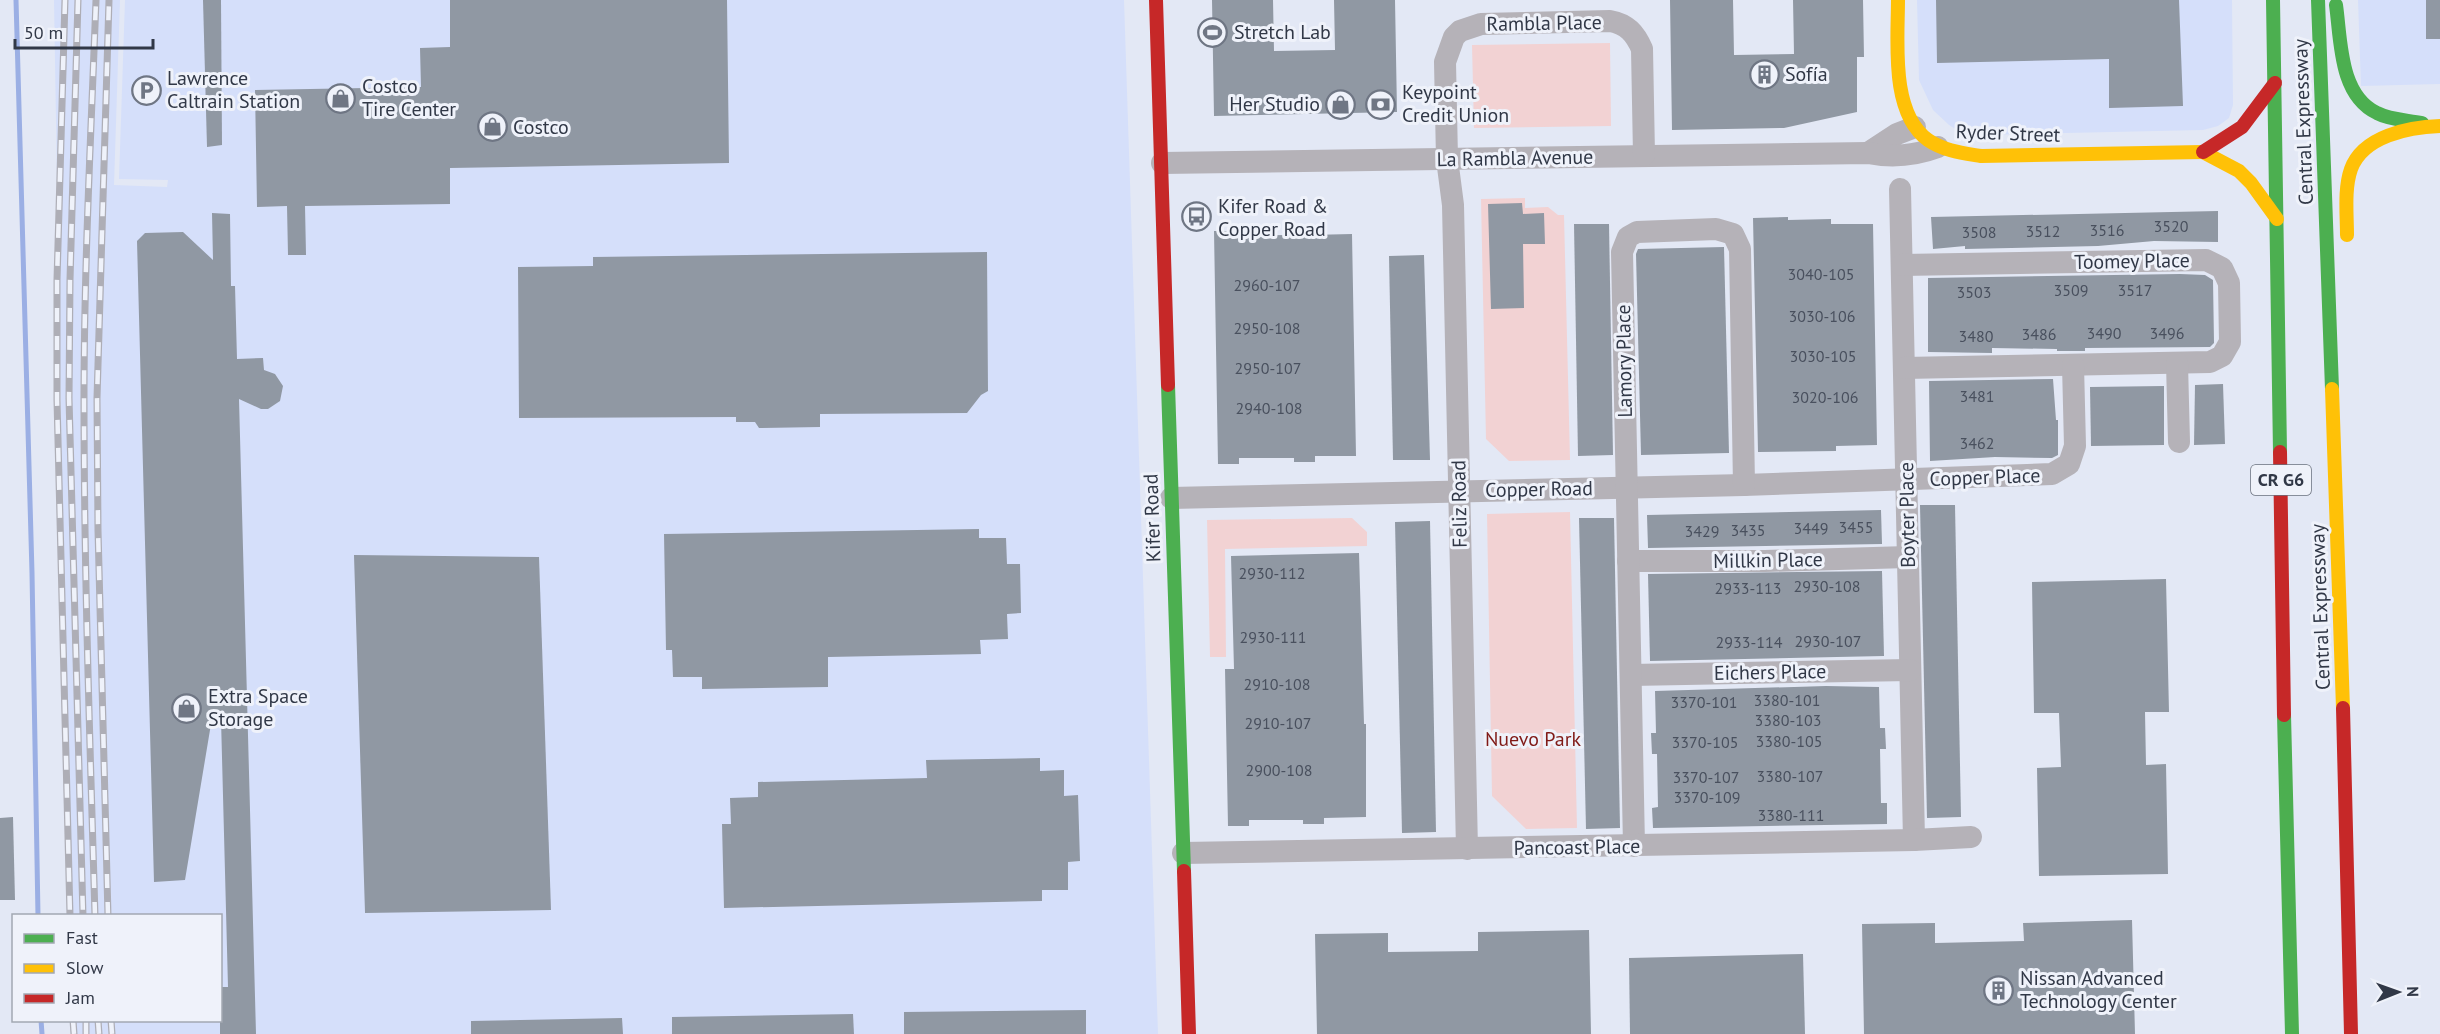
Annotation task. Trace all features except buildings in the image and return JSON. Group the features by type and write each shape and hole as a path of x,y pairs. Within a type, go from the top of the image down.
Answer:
{"main road":[{"name":"Kifer Road","path":"1156,0 1189,1034"},
{"name":"Ryder Street","path":"1898,0 1901,94 1906,114 1927,140 1938,147 1956,153 1981,156 2203,152"},
{"name":"Central Expressway","path":"2273,0 2283,678 2292,1034"},
{"name":"Central Expressway","path":"2318,0 2340,597 2351,1034"},
{"path":"2336,0 2347,77 2354,92 2374,113 2438,126"},
{"path":"2275,83 2242,127 2203,152 2239,171 2251,183 2277,219"},
{"path":"2347,253 2349,175 2354,159 2376,140 2438,126"},
{"path":"2340,597 2352,529"}],"street":[{"name":"Rambla Place","path":"1447,159 1445,62 1449,46 1460,31 1481,24 1598,21 1621,23 1637,38 1642,49 1644,155"},
{"path":"1868,153 1897,134 1915,127"},
{"name":"La Rambla Avenue","path":"1162,163 1868,153 1886,157 1917,155 1938,147"},
{"name":"Feliz Road","path":"1447,159 1453,205 1467,849"},
{"name":"Boyter Place","path":"1900,189 1914,840"},
{"name":"Lamory Place","path":"1634,846 1622,252 1628,237 1644,230 1716,229 1733,234 1740,249 1744,485"},
{"name":"Toomey Place","path":"1902,265 2198,260 2214,262 2222,268 2229,283 2230,342 2227,351 2210,362 1904,368"},
{"path":"2178,363 2180,442"},
{"name":"Copper Place","path":"1906,480 2040,476 2062,470 2069,464 2075,446 2073,365"},
{"name":"Copper Road","path":"1171,498 1906,480"},
{"name":"Millkin Place","path":"1628,561 1765,561 1908,557"},
{"name":"Eichers Place","path":"1631,675 1910,670"},
{"name":"Pancoast Place","path":"1183,853 1634,846 1971,837"}],"shaded area":[{"path":"54,0 120,0 114,185 167,187 168,180 119,179 125,0 1124,0 1158,1034 71,1034 70,1022 222,1022 222,914 69,914"},
{"path":"1917,0 2232,0 2233,105 2229,118 2218,126 2203,130 1976,135 1959,131 1933,110 1919,80"},
{"path":"2358,0 2440,0 2440,84 2361,86"}],"green space":[{"path":"1610,43 1611,126 1474,128 1472,45"},
{"path":"1525,198 1525,208 1548,207 1558,215 1564,215 1570,460 1509,461 1486,439 1481,199"},
{"name":"Nuevo Park","path":"1570,512 1577,828 1526,829 1492,796 1487,514"},
{"path":"1352,518 1367,532 1367,546 1225,549 1226,657 1210,657 1207,520"}],"waterway":[{"path":"16,0 32,573 38,914"},
{"path":"41,1022 42,1034"}],"railway":[{"path":"65,0 57,280 57,400 70,914"},
{"path":"78,0 69,398 83,914"},
{"path":"95,914 86,594 84,350 96,0"},
{"path":"108,914 98,530 97,398 109,0"},
{"path":"73,1022 74,1034"},
{"path":"86,1022 86,1034"},
{"path":"98,1022 99,1034"},
{"path":"111,1022 112,1034"}],"traffic: fast":[{"path":"2273,0 2280,452"},
{"path":"2318,0 2332,389"},
{"path":"2336,5 2344,65 2355,93 2365,105 2377,113 2422,123"},
{"path":"1168,385 1184,871"},
{"path":"2284,715 2292,1034"}],"traffic: slow":[{"path":"1898,0 1897,55 1902,95 1907,112 1916,128 1928,140 1940,147 1981,156 2203,152"},
{"path":"2347,235 2347,185 2351,169 2357,158 2366,148 2388,136 2415,128 2440,126"},
{"path":"2203,152 2239,171 2251,183 2277,219"},
{"path":"2332,389 2343,708"}],"traffic: jam":[{"path":"1156,0 1168,385"},
{"path":"2203,152 2242,127 2275,83"},
{"path":"2280,452 2284,715"},
{"path":"2343,708 2351,1034"},
{"path":"1184,871 1189,1034"}],"place":[{"name":"Stretch Lab","path":"1213,32"},
{"name":"Sofía","path":"1764,74"},
{"name":"Lawrence Caltrain Station","path":"146,90"},
{"name":"Costco Tire Center","path":"341,98"},
{"name":"Her Studio","path":"1341,104"},
{"name":"Keypoint Credit Union","path":"1381,104"},
{"name":"Costco","path":"492,127"},
{"name":"Kifer Road & Copper Road","path":"1197,217"},
{"name":"Extra Space Storage","path":"187,708"},
{"name":"Nissan Advanced Technology Center","path":"1999,990"}]}
